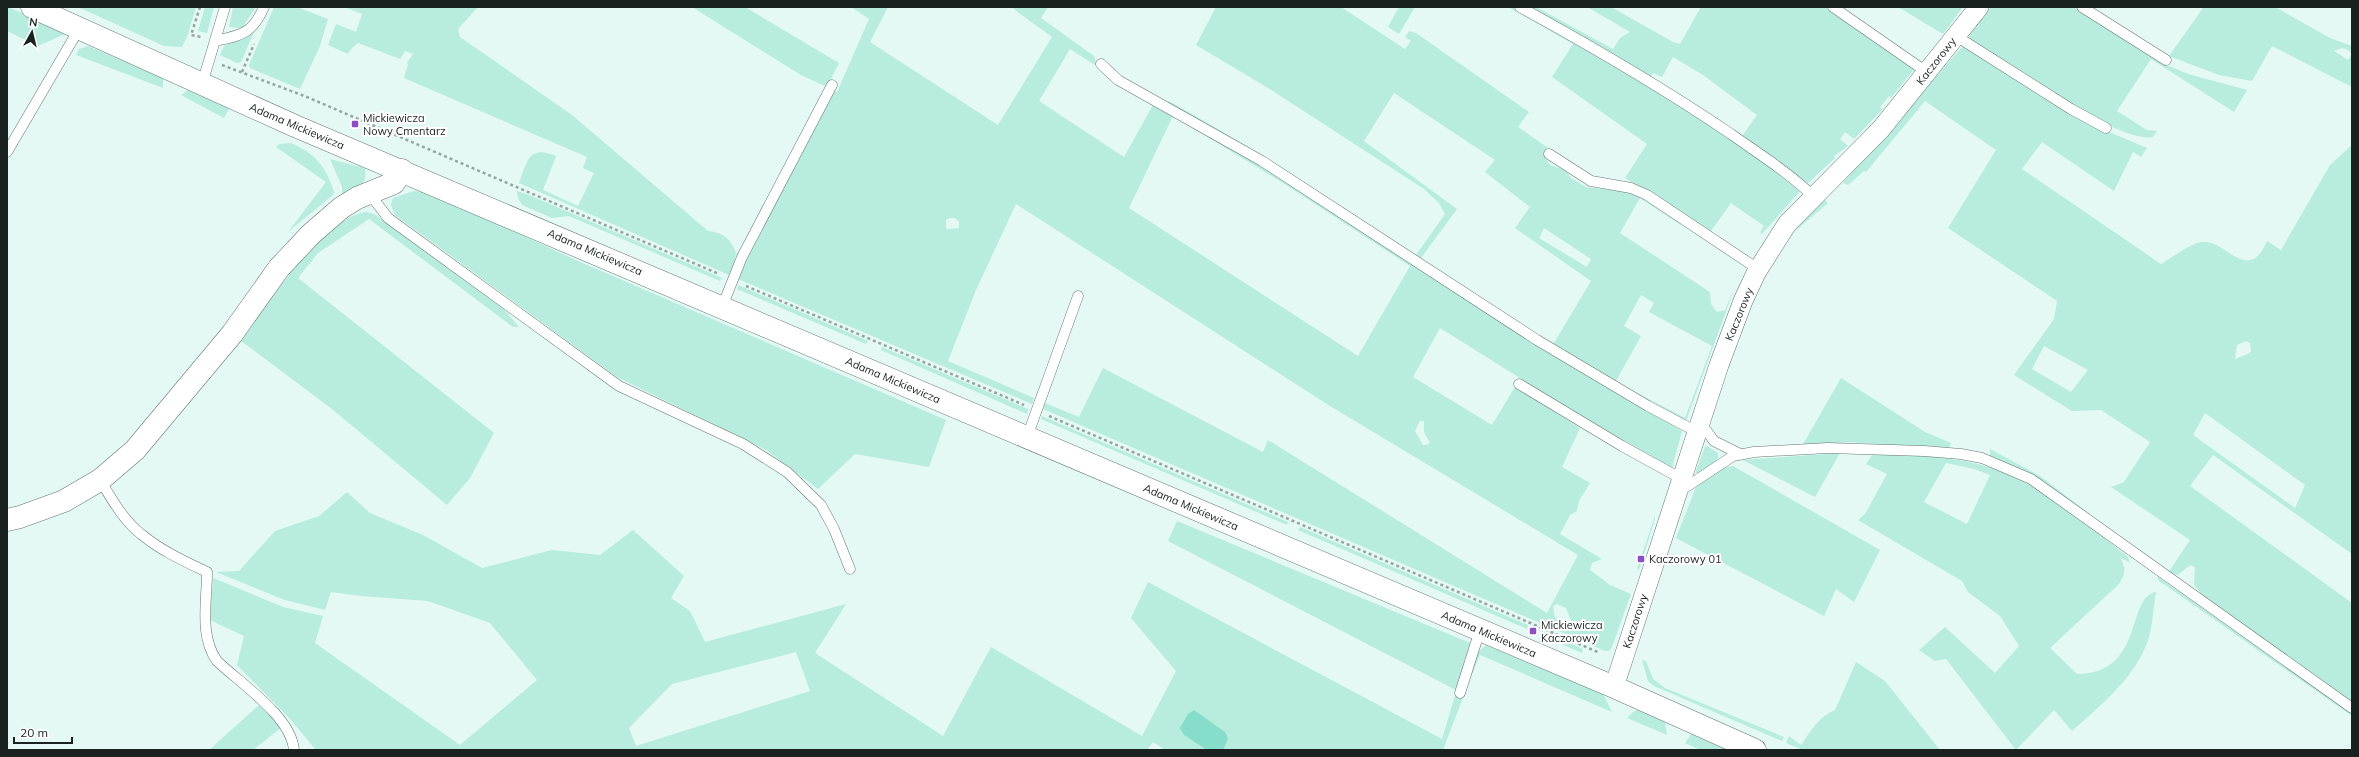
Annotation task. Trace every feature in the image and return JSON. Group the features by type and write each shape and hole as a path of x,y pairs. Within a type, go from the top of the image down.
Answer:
{"street":[{"name":"Adama Mickiewicza","path":"32,7 202,84 1027,438 1614,687 1755,750"},
{"name":"Kaczorowy","path":"1614,687 1699,427 1743,300 1758,269 1788,224 1813,196 1867,144 1928,73 1979,7"},
{"path":"7,520 64,501 100,480 135,450 232,334 279,268 311,234 341,208 369,193 394,183 402,170"}],"lane":[{"path":"202,84 225,7"},
{"path":"215,40 240,35 250,30 256,24 264,7"},
{"path":"1520,7 1613,58 1675,96 1794,178 1813,196"},
{"path":"1833,7 1928,73"},
{"path":"2082,7 2166,60"},
{"path":"7,152 79,29"},
{"path":"1956,36 2070,109 2106,128"},
{"path":"1101,64 1118,80 1262,161 1543,344 1648,406 1699,427 1714,441 1740,454"},
{"path":"722,307 742,256 832,85"},
{"path":"1549,154 1591,181 1631,188 1647,195 1758,269"},
{"path":"369,193 388,218 619,386 743,444 787,472 821,505 834,529 850,569"},
{"path":"1027,438 1078,296"},
{"path":"1518,384 1622,446 1679,486 1724,461 1740,454 1828,448 1924,450 1982,458 2008,468 2031,479 2352,708"},
{"path":"100,480 117,508 140,533 163,550 207,572 206,623 209,644 214,657 282,719 291,734 294,750"},
{"path":"1460,693 1480,630"}],"path":[{"path":"200,7 191,35 215,40"},
{"path":"209,60 304,96 1600,653"}],"shaded area":[{"path":"8,7 67,33 38,46 7,31"},
{"path":"78,7 196,7 187,37 182,47 164,46"},
{"path":"205,7 214,7 207,33 198,31"},
{"path":"233,7 256,7 242,28 229,27"},
{"path":"274,7 297,7 328,19 320,46 300,89 250,68 249,65"},
{"path":"344,7 478,7 458,29 460,37 572,115 708,231 718,233 726,237 732,244 736,253 739,253 827,87 837,92 869,19 851,7 888,7 870,42 998,125 1052,37 1011,7 1048,7 1041,18 1094,56 1098,67 1070,49 1039,101 1124,157 1154,103 1213,135 1536,344 1682,431 1672,468 1584,418 1440,328 1413,377 1492,425 1515,387 1580,428 1562,467 1590,483 1579,501 1577,511 1570,515 1560,534 1602,559 1592,563 1590,570 1610,585 1631,594 1612,647 1609,651 1605,651 1043,409 1045,403 1079,417 1103,368 1263,452 1268,440 1547,613 1578,555 1330,406 1016,204 976,290 948,361 1034,398 1032,404 738,279 745,261 736,254 731,274 729,275 519,183 527,162 534,154 540,152 556,156 543,190 578,206 594,173 583,168 587,157 404,78 408,65 407,63 413,54 405,51 400,59 358,43 348,54 328,45 336,24 356,32 362,14","holes":["1173,116 1283,183 1410,266 1358,356 1129,208","955,218 959,222 959,228 946,229 946,220","1420,421 1424,421 1424,432 1430,443 1423,445 1415,431","1557,604 1566,608 1571,621 1559,621 1555,618 1553,606"]},
{"path":"692,7 745,7 839,63 827,87 801,75"},
{"path":"1216,7 1341,7 1405,49 1411,41 1405,37 1409,31 1416,33 1529,112 1518,127 1560,156 1547,152 1544,156 1550,165 1565,170 1571,178 1586,187 1636,193 1680,220 1681,225 1640,198 1620,233 1710,292 1711,304 1717,312 1725,310 1735,287 1686,421 1632,390 1685,418 1712,346 1649,312 1654,303 1641,295 1624,326 1641,336 1616,381 1621,384 1620,385 1534,335 1536,334 1554,343 1591,281 1515,228 1530,207 1485,172 1495,160 1394,93 1364,141 1457,209 1421,258 1455,281 1265,159 1168,103 1169,101 1263,156 1416,255 1445,214 1439,203 1424,189 1268,88 1196,45","holes":["1544,228 1591,259 1587,267 1539,238"]},
{"path":"1399,7 1415,7 1399,34 1388,27"},
{"path":"1508,7 1514,7 1575,40 1741,145 1800,191 1762,234 1760,232 1764,226 1731,203 1711,231 1625,178 1647,144 1552,77 1573,44"},
{"path":"1527,7 1536,7 1613,49 1620,38 1630,32 1587,7 1611,7 1673,42 1680,44 1701,7 1827,7 1915,68 1891,98 1889,96 1880,107 1882,110 1854,139 1845,132 1840,139 1848,146 1834,156 1835,158 1808,183 1718,120 1716,117 1742,136 1757,115 1703,75 1673,57 1662,77 1653,73 1651,77"},
{"path":"1898,7 1963,7 1943,34"},
{"path":"1991,7 2073,7 2169,66 2188,74 2247,90 2234,112 2151,59 2117,111 2147,130 2157,131 2153,137 2137,136 2115,128 2090,116 2035,83 1973,42 1969,38 1970,34"},
{"path":"2201,7 2275,7 2330,38 2352,46 2352,54 2352,87 2272,46 2252,81 2219,75 2169,56 2203,8","holes":["2342,48 2348,50 2352,54 2348,60 2334,51"]},
{"path":"254,32 241,62 237,63 220,55 224,46"},
{"path":"88,46 163,78 163,88 76,55 79,49"},
{"path":"1962,47 1968,48 2095,126 2147,148 2141,157 2133,152 2114,191 2042,142 2022,169 2161,264 2186,248 2201,242 2219,246 2236,257 2244,260 2252,260 2260,254 2267,241 2281,250 2330,165 2352,145 2352,554 2213,455 2190,486 2352,603 2352,703 2205,598 2194,585 2195,567 2190,565 2178,575 2168,573 2190,540 2111,487 2124,482 2150,442 2101,410 2072,411 2014,375 2054,319 2057,301 1948,228 1996,150 1925,101 1866,172 1864,171 1848,185 1843,183","holes":["2246,341 2250,343 2251,351 2248,354 2235,359 2237,345","2044,346 2088,370 2071,392 2032,369","2205,413 2305,485 2295,508 2193,435"]},
{"path":"188,90 231,105 224,118 181,95"},
{"path":"291,143 307,152 319,162 328,176 334,192 333,195 288,232 326,182 276,147 279,144"},
{"path":"330,159 365,168 364,179 360,187 342,199 342,187"},
{"path":"414,191 430,193 578,261 946,420 929,467 855,454 818,489 766,450 617,377 395,215 391,205 393,198"},
{"path":"517,191 722,278 720,281 569,216 552,218 522,205 518,198"},
{"path":"1825,200 1828,203 1794,232 1813,210"},
{"path":"367,212 376,215 502,307 519,327 513,327 369,219 318,253 298,278 494,433 470,478 447,505 332,409 240,340 281,286 315,245 333,229 351,217"},
{"path":"738,285 868,341 866,344 737,289"},
{"path":"882,347 1028,409 1027,414 881,350"},
{"path":"1841,378 1925,432 1951,443 1948,450 1851,442 1802,446"},
{"path":"1042,416 1288,522 1287,525 1041,419"},
{"path":"1707,446 1718,453 1717,460 1697,474 1696,471 1705,447"},
{"path":"1990,449 2040,476 2090,514 2021,471 1990,456"},
{"path":"1874,452 1949,458 1992,468 2009,475 2045,494 2063,506 2128,557 2130,563 2120,557 2124,574 2118,585 2050,648 2077,674 2099,671 2114,662 2124,649 2141,606 2147,597 2156,592 2150,635 2135,666 2116,690 2072,731 2054,710 2016,750 1946,659 1935,661 1919,650 1945,627 1995,673 2019,646 2000,616 1968,592 1962,581 1858,520 1865,514 1887,474 1866,464 1872,455 1867,454","holes":["1946,463 1974,469 1990,475 1967,524 1924,502"]},
{"path":"1840,453 1815,497 1743,460"},
{"path":"1733,466 1880,550 1854,602 1836,589 1824,616 1676,538 1696,487 1722,468"},
{"path":"347,492 370,513 423,535 482,568 552,550 600,555 633,530 684,576 671,598 690,611 705,642 846,604 815,653 943,736 991,647 1142,736 1176,671 1131,618 1148,582 1442,739 1456,692 1464,695 1443,750 1165,750 1153,742 1147,750 316,750 291,720 237,665 244,636 210,620 213,578 283,607 323,616 315,643 460,745 537,680 490,623 428,601 361,596 331,592 325,610 285,600 216,572 239,571 275,531 319,516","holes":["796,652 810,691 636,746 629,728 672,684"]},
{"path":"1655,516 1655,519 1639,570 1637,569"},
{"path":"1177,521 1470,643 1456,690 1168,541"},
{"path":"1300,527 1528,625 1527,629 1298,530"},
{"path":"2158,577 2352,713 2352,716 2158,580"},
{"path":"1542,631 1583,649 1582,653 1541,635"},
{"path":"1486,645 1603,694 1612,712 1480,655 1471,677 1476,654"},
{"path":"1642,660 1646,661 1653,679 1665,688 1784,737 1782,741 1654,686 1648,681"},
{"path":"1856,662 1885,681 1940,750 1803,750 1786,743 1789,736 1801,745 1819,720 1835,710"},
{"path":"259,705 282,727 253,750 209,750"},
{"path":"1194,710 1225,732 1228,739 1223,750 1207,750 1184,735 1180,728 1188,714"},
{"path":"1638,710 1665,721 1667,735 1627,718 1633,712"},
{"path":"1692,733 1733,750 1700,750 1685,743"}],"place":[{"name":"Mickiewicza Nowy Cmentarz","path":"355,124"},
{"name":"Kaczorowy 01","path":"1641,559"},
{"name":"Mickiewicza Kaczorowy","path":"1533,631"}]}
